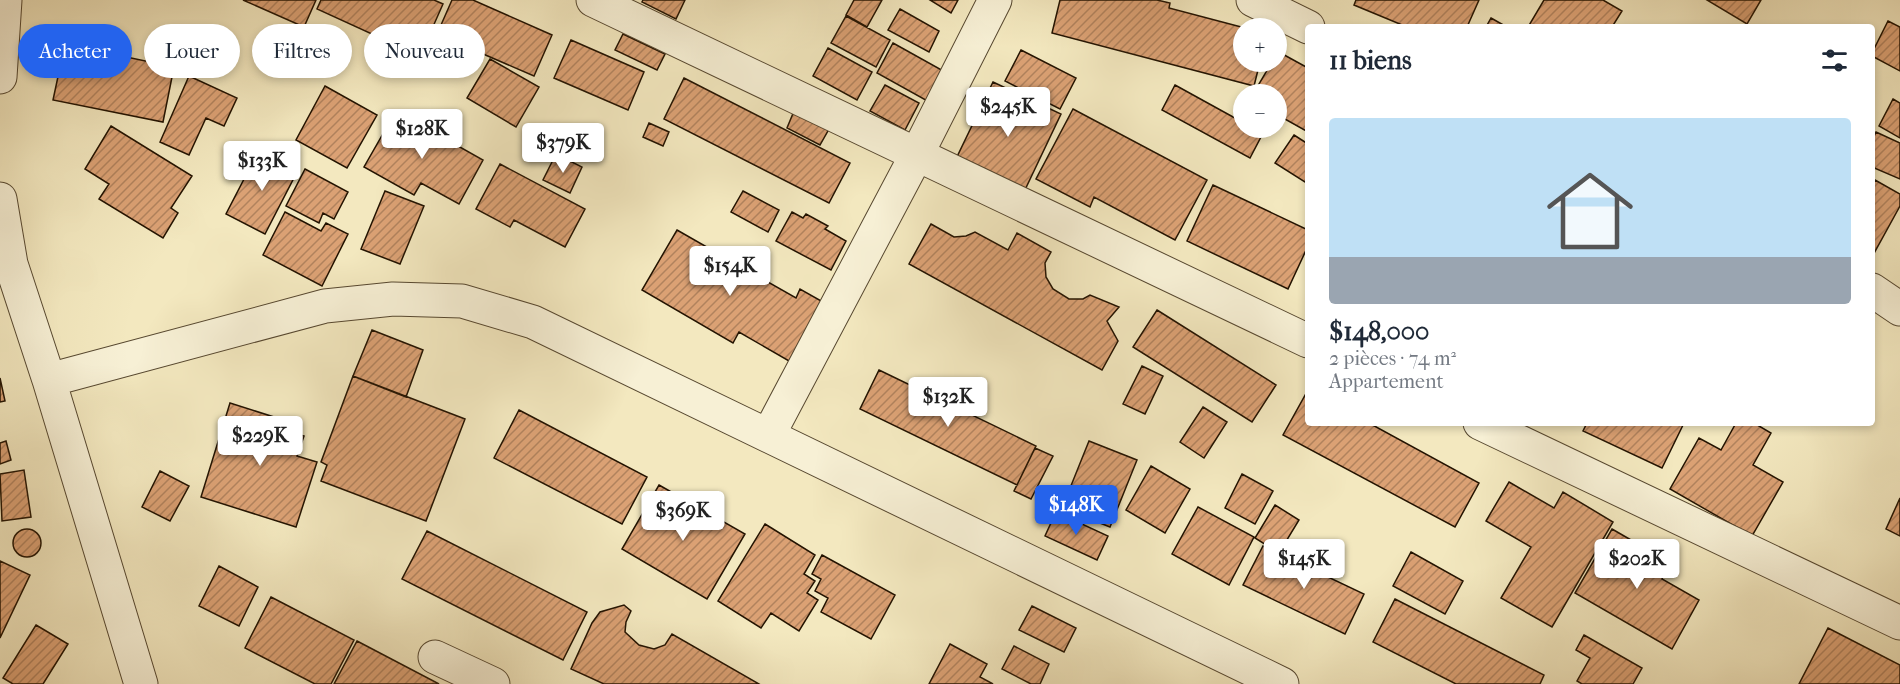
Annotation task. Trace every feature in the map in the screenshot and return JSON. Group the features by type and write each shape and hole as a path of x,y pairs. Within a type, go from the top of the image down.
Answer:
{"street":[{"path":"0,77 1,33 5,0"},
{"path":"593,0 1305,340"},
{"path":"769,434 918,154 995,0"},
{"path":"1253,0 1305,26"},
{"path":"0,199 11,264 49,380 141,684"},
{"path":"1875,293 1900,309"},
{"path":"49,380 325,306 393,299 462,301 533,322 769,434 1282,684"},
{"path":"1486,426 1900,623"},
{"path":"435,657 493,684"}],"building":[{"path":"243,0 316,0 305,24 297,24"},
{"path":"321,0 434,0 443,4 434,24 364,24 364,30 317,9"},
{"path":"452,0 473,0 552,35 534,76 485,55 485,24 441,24"},
{"path":"643,0 685,0 676,19 642,2"},
{"path":"854,0 882,0 867,27 846,15"},
{"path":"930,0 958,0 951,13"},
{"path":"1060,0 1157,0 1170,3 1169,8 1233,25 1233,72 1258,72 1254,84 1246,84 1052,33"},
{"path":"1356,0 1479,0 1468,24 1400,24 1354,5"},
{"path":"1544,0 1603,0 1622,11 1614,24 1530,24"},
{"path":"1707,0 1761,0 1747,24"},
{"path":"900,9 939,31 929,52 888,30"},
{"path":"846,16 890,40 876,67 831,43"},
{"path":"1491,18 1502,24 1488,24"},
{"path":"1888,21 1900,27 1900,71 1875,58 1875,47"},
{"path":"623,34 665,54 657,70 615,50"},
{"path":"571,40 644,72 628,110 554,78"},
{"path":"893,43 947,73 931,103 877,73"},
{"path":"828,48 872,72 857,100 813,76"},
{"path":"1021,50 1076,78 1060,109 1005,81"},
{"path":"1287,56 1305,66 1305,130 1287,120 1287,84 1259,84 1266,72 1287,72"},
{"path":"132,58 144,61 144,78 172,78 163,122 53,100 58,78 132,78"},
{"path":"490,59 539,87 516,127 467,98 479,78 485,78 485,67"},
{"path":"188,78 193,78 237,98 224,126 206,118 189,155 160,142"},
{"path":"684,78 850,163 829,203 664,119"},
{"path":"993,82 1061,114 1023,194 955,161"},
{"path":"885,85 919,103 905,130 870,111"},
{"path":"1175,85 1233,117 1233,138 1260,138 1250,158 1162,110"},
{"path":"325,86 377,115 347,168 296,140"},
{"path":"1893,99 1900,103 1900,138 1879,126"},
{"path":"1073,109 1207,180 1175,240 1094,197 1090,207 1036,179"},
{"path":"396,111 483,160 459,204 421,183 414,195 364,167"},
{"path":"794,111 829,129 820,145 787,128"},
{"path":"649,123 669,132 663,146 643,137"},
{"path":"111,126 192,176 171,208 178,213 163,238 99,199 109,184 85,169"},
{"path":"1876,132 1900,143 1900,179 1875,168"},
{"path":"1294,135 1305,142 1305,182 1275,163"},
{"path":"259,150 298,170 265,234 226,214"},
{"path":"556,154 582,167 570,193 543,180"},
{"path":"500,164 585,209 565,247 514,220 510,227 476,209"},
{"path":"305,169 348,192 334,219 323,213 319,223 286,206"},
{"path":"1875,180 1900,194 1900,206 1875,252"},
{"path":"1213,185 1305,229 1305,252 1288,289 1187,241"},
{"path":"385,191 424,206 400,264 361,249"},
{"path":"743,191 779,210 768,232 731,212"},
{"path":"285,212 321,231 326,223 348,234 322,286 263,255"},
{"path":"792,212 803,218 806,214 828,226 825,229 846,241 831,270 776,241"},
{"path":"931,224 954,237 966,236 975,232 1008,250 1017,233 1051,252 1045,263 1046,277 1053,289 1069,299 1083,299 1090,295 1119,307 1107,321 1118,341 1102,370 909,264"},
{"path":"677,230 796,298 800,289 823,302 789,361 739,332 733,343 642,290"},
{"path":"1157,310 1276,385 1252,422 1133,347"},
{"path":"372,330 423,350 406,397 353,376"},
{"path":"1142,366 1163,376 1145,414 1123,404"},
{"path":"879,370 1036,446 1017,485 860,409"},
{"path":"353,376 465,419 426,521 321,481 327,465 321,462"},
{"path":"0,378 5,401 0,402"},
{"path":"1305,395 1305,426 1374,426 1479,483 1455,527 1283,435"},
{"path":"230,403 296,424 293,433 304,436 297,456 317,462 296,527 201,497"},
{"path":"1203,407 1227,422 1204,458 1180,442"},
{"path":"519,410 647,477 622,524 494,458"},
{"path":"1586,426 1683,426 1662,468 1583,431"},
{"path":"1734,426 1759,426 1771,433 1753,465 1783,482 1752,536 1670,489 1699,438 1721,450"},
{"path":"6,441 11,460 0,464 0,443"},
{"path":"1089,441 1137,460 1110,527 1062,508"},
{"path":"1035,448 1053,456 1031,499 1014,491"},
{"path":"1151,466 1190,489 1165,533 1126,510"},
{"path":"24,470 31,517 2,521 0,474"},
{"path":"160,471 189,486 170,521 142,507"},
{"path":"1242,474 1273,491 1255,524 1225,508"},
{"path":"1509,482 1554,508 1563,492 1613,522 1552,627 1501,598 1531,547 1486,521"},
{"path":"659,485 745,534 707,599 622,549"},
{"path":"1900,498 1900,536 1886,529"},
{"path":"1275,505 1299,520 1279,553 1255,538"},
{"path":"1198,507 1254,537 1229,585 1172,554"},
{"path":"1056,512 1108,536 1097,560 1045,536"},
{"path":"765,524 815,555 804,574 815,581 807,593 818,600 799,631 771,613 761,628 718,601"},
{"path":"27,529 37,533 41,543 37,553 27,557 17,553 13,543 17,533"},
{"path":"1612,529 1671,563 1662,579 1699,600 1672,649 1575,593"},
{"path":"427,531 587,612 563,660 402,579"},
{"path":"1263,546 1364,594 1345,634 1243,585"},
{"path":"1411,552 1463,581 1445,614 1393,586"},
{"path":"822,555 895,595 871,639 821,612 828,598 815,591 821,579 812,574"},
{"path":"0,561 30,575 0,638"},
{"path":"219,566 258,587 239,626 199,606"},
{"path":"271,597 354,640 331,684 315,684 245,648"},
{"path":"1395,599 1544,675 1540,684 1456,684 1373,642"},
{"path":"624,605 631,611 625,632 639,645 654,649 665,645 672,634 759,684 604,684 571,669 592,623 600,612"},
{"path":"1032,606 1076,628 1064,652 1019,630"},
{"path":"36,625 68,644 43,684 13,684 3,678"},
{"path":"1828,628 1900,665 1900,684 1799,684"},
{"path":"1584,635 1642,668 1633,684 1582,684 1577,681 1590,658 1576,650"},
{"path":"357,641 439,684 334,684"},
{"path":"950,644 987,664 980,677 993,684 929,684"},
{"path":"1014,646 1049,664 1040,684 1031,684 1002,669"}]}
